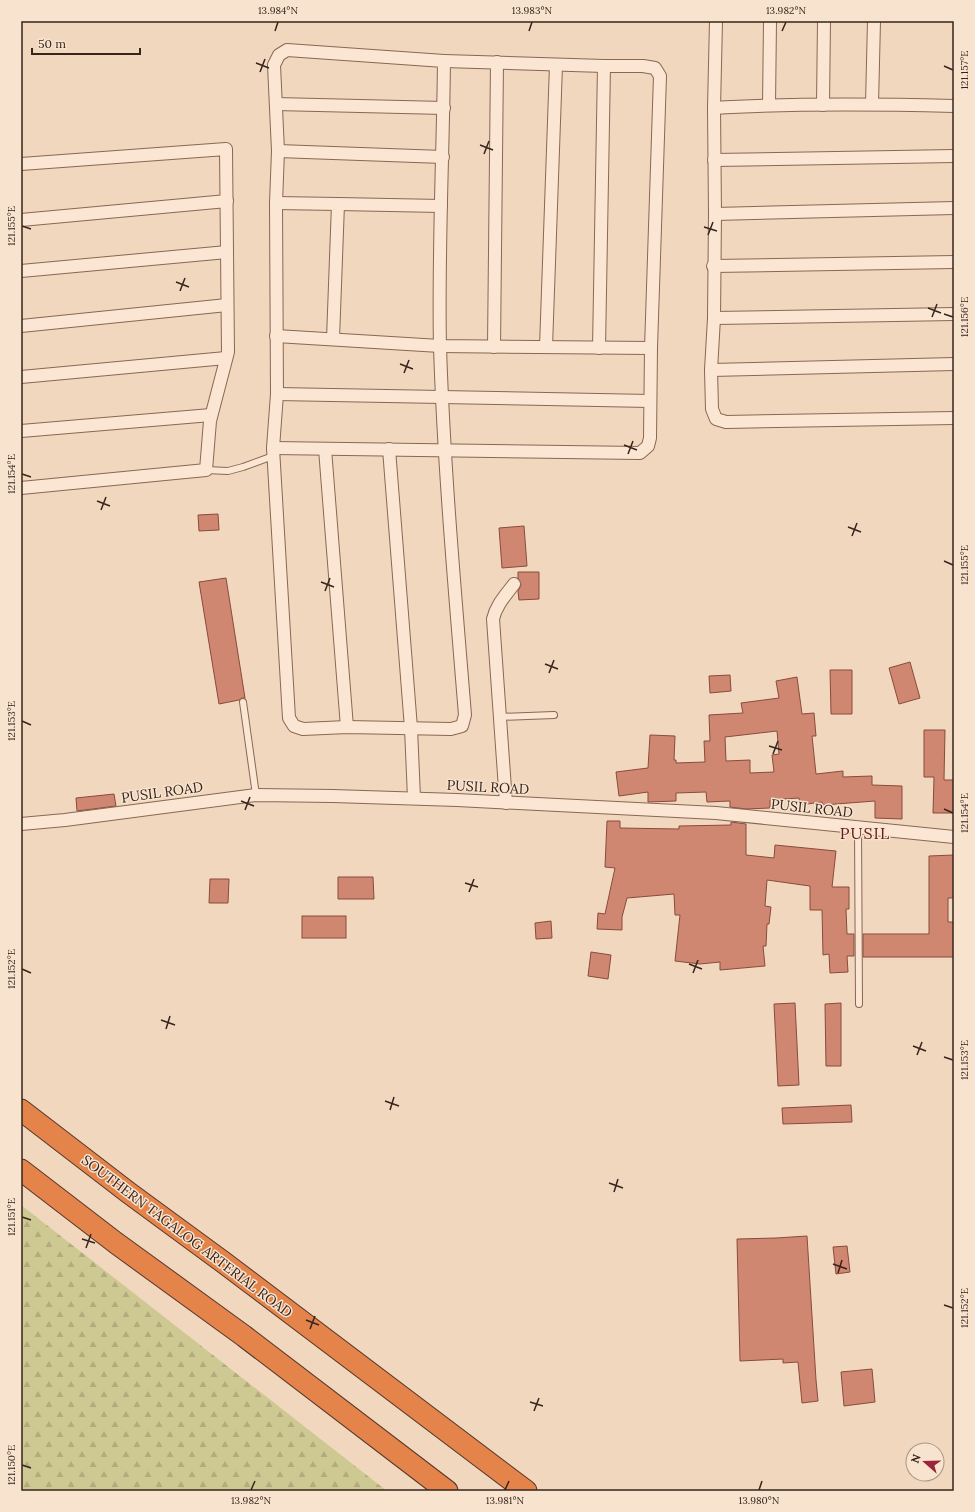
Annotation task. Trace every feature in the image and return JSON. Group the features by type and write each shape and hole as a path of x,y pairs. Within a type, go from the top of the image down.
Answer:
{"highway":[{"name":"SOUTHERN TAGALOG ARTERIAL ROAD","path":"21,1110 129,1193 526,1491"},
{"path":"21,1170 104,1234 244,1336 447,1491"}],"street":[{"path":"716,21 714,108 714,318 711,370 712,409 716,419 726,422 954,418"},
{"path":"769,105 770,21"},
{"path":"823,105 824,21"},
{"path":"872,104 874,21"},
{"path":"273,452 325,449 389,449 444,450 640,454 648,446 650,438 651,348 660,76 655,68 643,66 444,61 287,50 279,55 274,65 278,151 276,203 277,394 273,452 290,718 294,726 303,729 347,727 451,729 462,726 465,715 444,450 440,346 444,61"},
{"path":"494,347 497,62"},
{"path":"546,347 556,64"},
{"path":"599,348 604,66"},
{"path":"276,104 444,108"},
{"path":"714,108 769,105 872,104 954,106"},
{"path":"21,164 226,149 228,352 211,415 206,470 21,488"},
{"path":"278,151 443,157"},
{"path":"714,160 954,156"},
{"path":"21,220 227,201"},
{"path":"276,203 441,206"},
{"path":"333,339 338,204"},
{"path":"715,214 954,208"},
{"path":"21,271 227,252"},
{"path":"713,266 954,262"},
{"path":"21,326 227,305"},
{"path":"714,318 954,314"},
{"path":"276,336 440,346 651,348"},
{"path":"21,377 226,358"},
{"path":"711,370 954,364"},
{"path":"277,394 650,401"},
{"path":"21,431 211,415"},
{"path":"325,449 347,727"},
{"path":"389,449 411,728 414,798"},
{"path":"506,803 492,618 499,604 514,584"},
{"name":"PUSIL ROAD","path":"21,824 66,820 256,795 414,798 716,813 954,837"}],"lane":[{"path":"206,470 228,471 243,467 273,452"},
{"path":"243,702 256,795"},
{"path":"499,717 554,715"},
{"path":"858,828 859,1004"}],"green space":[{"path":"21,1205 387,1491 21,1491"}],"building":[{"path":"218,514 219,530 199,531 198,515"},
{"path":"524,526 527,566 502,568 499,528"},
{"path":"518,572 539,572 539,599 519,600 518,591 521,585 518,578"},
{"path":"226,578 245,698 219,704 199,582"},
{"path":"910,662 920,698 899,704 889,668"},
{"path":"830,670 852,670 852,714 831,714"},
{"path":"730,675 731,691 710,693 709,676"},
{"path":"797,677 802,714 814,713 816,736 812,736 816,774 843,771 843,777 872,776 872,785 902,786 902,819 875,818 875,801 823,805 822,802 800,805 799,798 770,800 770,808 746,809 730,807 730,801 707,802 706,792 676,793 676,801 648,802 648,792 619,796 616,772 648,768 650,735 675,736 674,760 676,760 676,763 705,762 704,741 710,741 709,715 743,713 741,703 779,698 776,681","holes":["777,731 779,754 772,755 774,772 750,773 750,760 726,761 725,737"]},
{"path":"924,730 945,730 944,780 954,780 954,813 933,813 934,777 924,777"},
{"path":"114,794 116,806 77,811 76,798"},
{"path":"607,821 620,821 620,828 679,829 679,826 731,825 731,822 746,824 746,855 774,858 775,845 836,851 832,887 849,887 849,909 846,909 847,934 854,934 854,956 847,956 848,972 830,973 829,954 823,955 822,910 810,910 810,886 767,880 765,906 771,907 769,924 767,924 766,946 763,946 765,966 720,970 720,962 700,964 675,961 680,915 675,915 674,894 627,898 622,917 622,930 597,929 598,913 605,914 615,868 605,867"},
{"path":"954,855 954,898 948,898 948,922 954,922 954,957 863,957 863,934 929,934 929,856"},
{"path":"338,877 373,877 374,899 338,899"},
{"path":"210,879 229,879 228,903 209,903"},
{"path":"302,916 346,916 346,938 302,938"},
{"path":"551,921 552,938 536,939 535,923"},
{"path":"591,952 611,955 608,979 588,976"},
{"path":"795,1003 799,1085 778,1086 774,1004"},
{"path":"841,1003 841,1066 826,1066 825,1004"},
{"path":"851,1105 852,1122 783,1124 782,1108"},
{"path":"807,1236 818,1401 802,1403 798,1362 783,1363 783,1359 740,1361 737,1239"},
{"path":"847,1246 850,1272 836,1274 833,1247"},
{"path":"872,1369 875,1402 844,1406 841,1372"}],"district":[{"name":"PUSIL","path":"865,833"}]}
